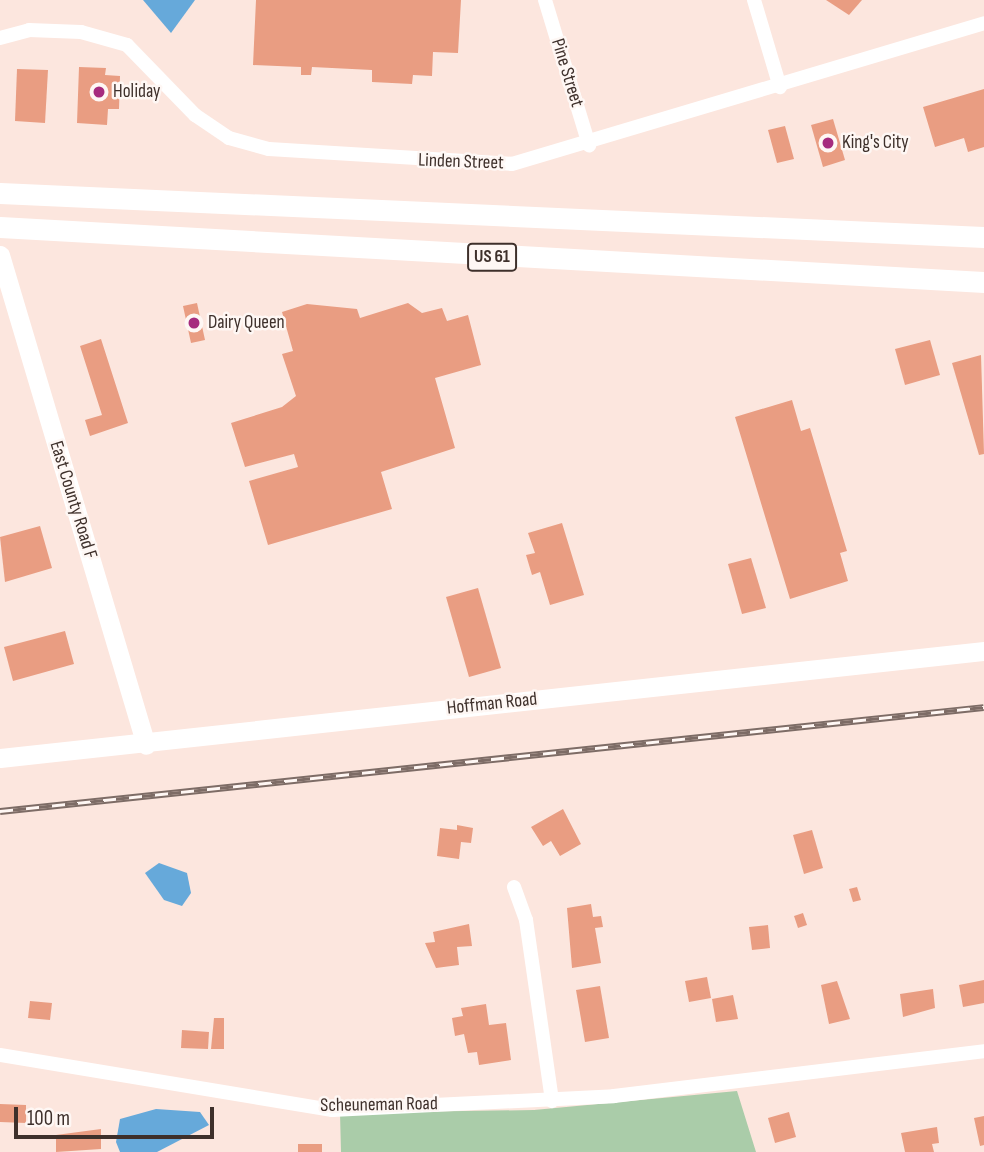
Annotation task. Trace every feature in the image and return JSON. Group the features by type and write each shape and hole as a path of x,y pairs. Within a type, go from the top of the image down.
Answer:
{"main road":[{"path":"0,193 984,237"},
{"name":"US 61","path":"0,228 984,282"}],"street":[{"name":"Pine Street","path":"545,0 589,145"},
{"path":"754,0 780,87"},
{"name":"Linden Street","path":"0,37 29,30 81,32 127,45 195,115 229,138 269,149 498,164 589,145 984,23"},
{"name":"East County Road F","path":"0,255 146,745"},
{"name":"Hoffman Road","path":"0,758 146,745 984,651"},
{"path":"514,887 526,920 552,1101"},
{"name":"Scheuneman Road","path":"0,1055 332,1110 552,1101 984,1052"}],"green space":[{"path":"737,1091 756,1152 341,1152 340,1113 534,1110"}],"water":[{"path":"143,0 195,0 171,33"},
{"path":"159,863 187,873 191,893 182,906 164,900 145,873"},
{"path":"156,1109 200,1112 209,1125 157,1152 120,1152 116,1142 120,1119"}],"building":[{"path":"256,0 461,0 458,53 433,52 432,76 413,75 412,84 372,82 372,70 312,67 311,75 301,75 301,67 253,65"},
{"path":"826,0 862,0 849,15"},
{"name":"Holiday","path":"79,67 106,68 105,75 120,76 119,109 108,109 107,125 77,123"},
{"path":"17,69 48,70 45,123 15,121"},
{"path":"984,89 984,147 968,152 964,138 935,147 923,107"},
{"name":"King's City","path":"833,119 845,160 823,167 811,125"},
{"path":"785,126 794,159 777,163 768,130"},
{"name":"Dairy Queen","path":"197,303 205,340 191,343 183,306"},
{"path":"408,303 422,313 442,308 447,321 468,315 481,365 435,378 455,448 381,472 392,509 268,545 249,481 298,467 294,454 245,467 231,423 282,407 296,396 282,354 293,351 282,312 307,304 357,309 360,318"},
{"path":"101,339 128,423 90,436 85,420 102,415 80,346"},
{"path":"930,340 940,375 905,385 895,349"},
{"path":"981,355 984,454 979,455 952,363"},
{"path":"792,400 801,431 810,428 847,551 840,553 848,581 790,599 735,417"},
{"path":"562,523 584,595 550,605 540,572 532,575 526,555 535,553 528,533"},
{"path":"40,526 52,568 5,582 0,537"},
{"path":"751,558 766,608 742,614 728,564"},
{"path":"478,588 501,668 469,677 446,597"},
{"path":"65,631 74,664 13,681 4,647"},
{"path":"563,809 581,844 560,856 551,841 543,846 531,827"},
{"path":"457,825 473,828 471,843 461,842 459,859 437,856 440,828 457,830"},
{"path":"812,830 823,868 804,874 793,835"},
{"path":"857,887 861,900 853,902 849,889"},
{"path":"591,904 593,917 601,916 603,927 595,928 601,963 572,968 567,908"},
{"path":"803,913 807,925 798,928 794,916"},
{"path":"469,924 472,946 457,947 459,965 436,968 425,943 435,942 433,932"},
{"path":"768,925 770,948 752,950 749,927"},
{"path":"707,977 711,998 689,1002 685,981"},
{"path":"984,980 984,1003 963,1007 959,985"},
{"path":"837,981 850,1019 829,1024 821,985"},
{"path":"600,986 609,1038 585,1042 576,990"},
{"path":"933,989 935,1008 903,1017 900,994"},
{"path":"733,995 738,1019 716,1022 712,999"},
{"path":"30,1001 52,1003 50,1020 28,1018"},
{"path":"486,1004 489,1025 506,1023 511,1060 479,1065 477,1052 468,1053 464,1034 455,1036 452,1018 463,1016 461,1008"},
{"path":"214,1018 224,1018 224,1049 211,1049"},
{"path":"182,1030 209,1032 208,1049 181,1048"},
{"path":"0,1104 26,1105 26,1123 0,1122"},
{"path":"789,1112 796,1137 775,1143 768,1118"},
{"path":"984,1116 984,1145 980,1146 974,1118"},
{"path":"937,1127 939,1143 932,1144 934,1152 905,1152 901,1133"},
{"path":"101,1129 101,1149 56,1152 56,1135"},
{"path":"298,1144 322,1144 322,1152 298,1152"}],"railway":[{"path":"0,811 984,707"}],"place":[{"name":"Holiday","path":"99,92"},
{"name":"King's City","path":"828,143"},
{"name":"Dairy Queen","path":"194,323"}]}
